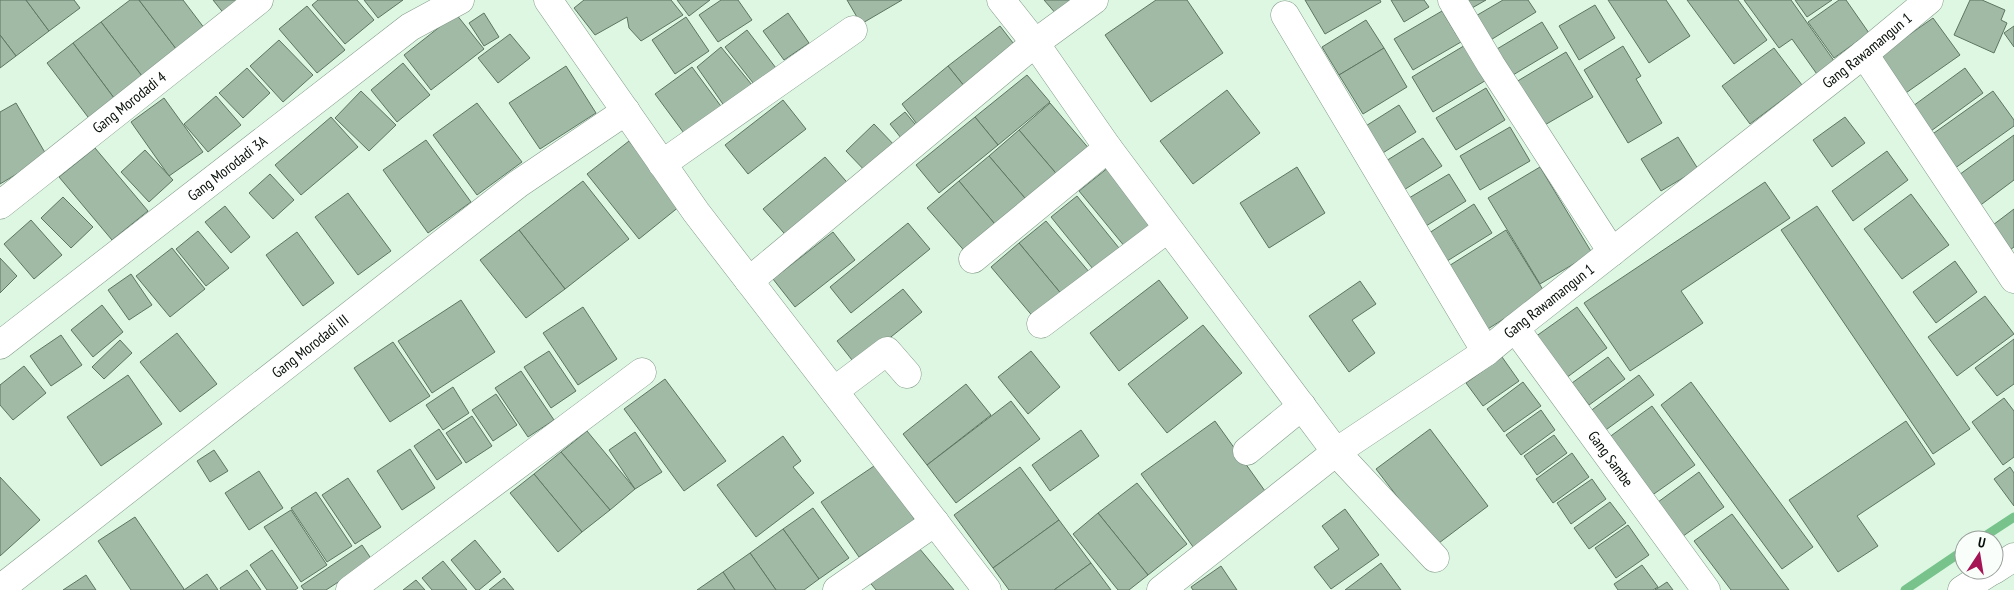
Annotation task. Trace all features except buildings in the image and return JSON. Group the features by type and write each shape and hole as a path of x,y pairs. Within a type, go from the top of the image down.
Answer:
{"street":[{"name":"Gang Morodadi 4","path":"0,205 259,0"},
{"name":"Gang Morodadi 3A","path":"0,345 410,27 460,0"},
{"path":"548,0 696,212 987,590"},
{"path":"1001,0 1035,43 1108,148 1168,229 1336,452 1435,558"},
{"path":"749,281 1035,43 1094,0"},
{"path":"1452,0 1491,65 1612,252"},
{"name":"Gang Rawamangun 1","path":"1161,590 1336,452 1486,352 1864,54 1929,0"},
{"path":"1285,15 1486,352"},
{"path":"662,164 852,30"},
{"path":"1864,54 2014,279"},
{"name":"Gang Morodadi III","path":"0,589 518,184 626,111"},
{"path":"973,259 1108,148"},
{"path":"1040,324 1168,229"},
{"name":"Gang Sambe","path":"1515,328 1706,590"},
{"path":"834,391 887,351 907,374"},
{"path":"350,590 642,372"},
{"path":"1246,451 1302,406"},
{"path":"837,590 936,522"},
{"path":"1962,590 1978,580"}],"waterway":[{"path":"1994,530 2014,517"},
{"path":"1905,590 1954,557"}]}
